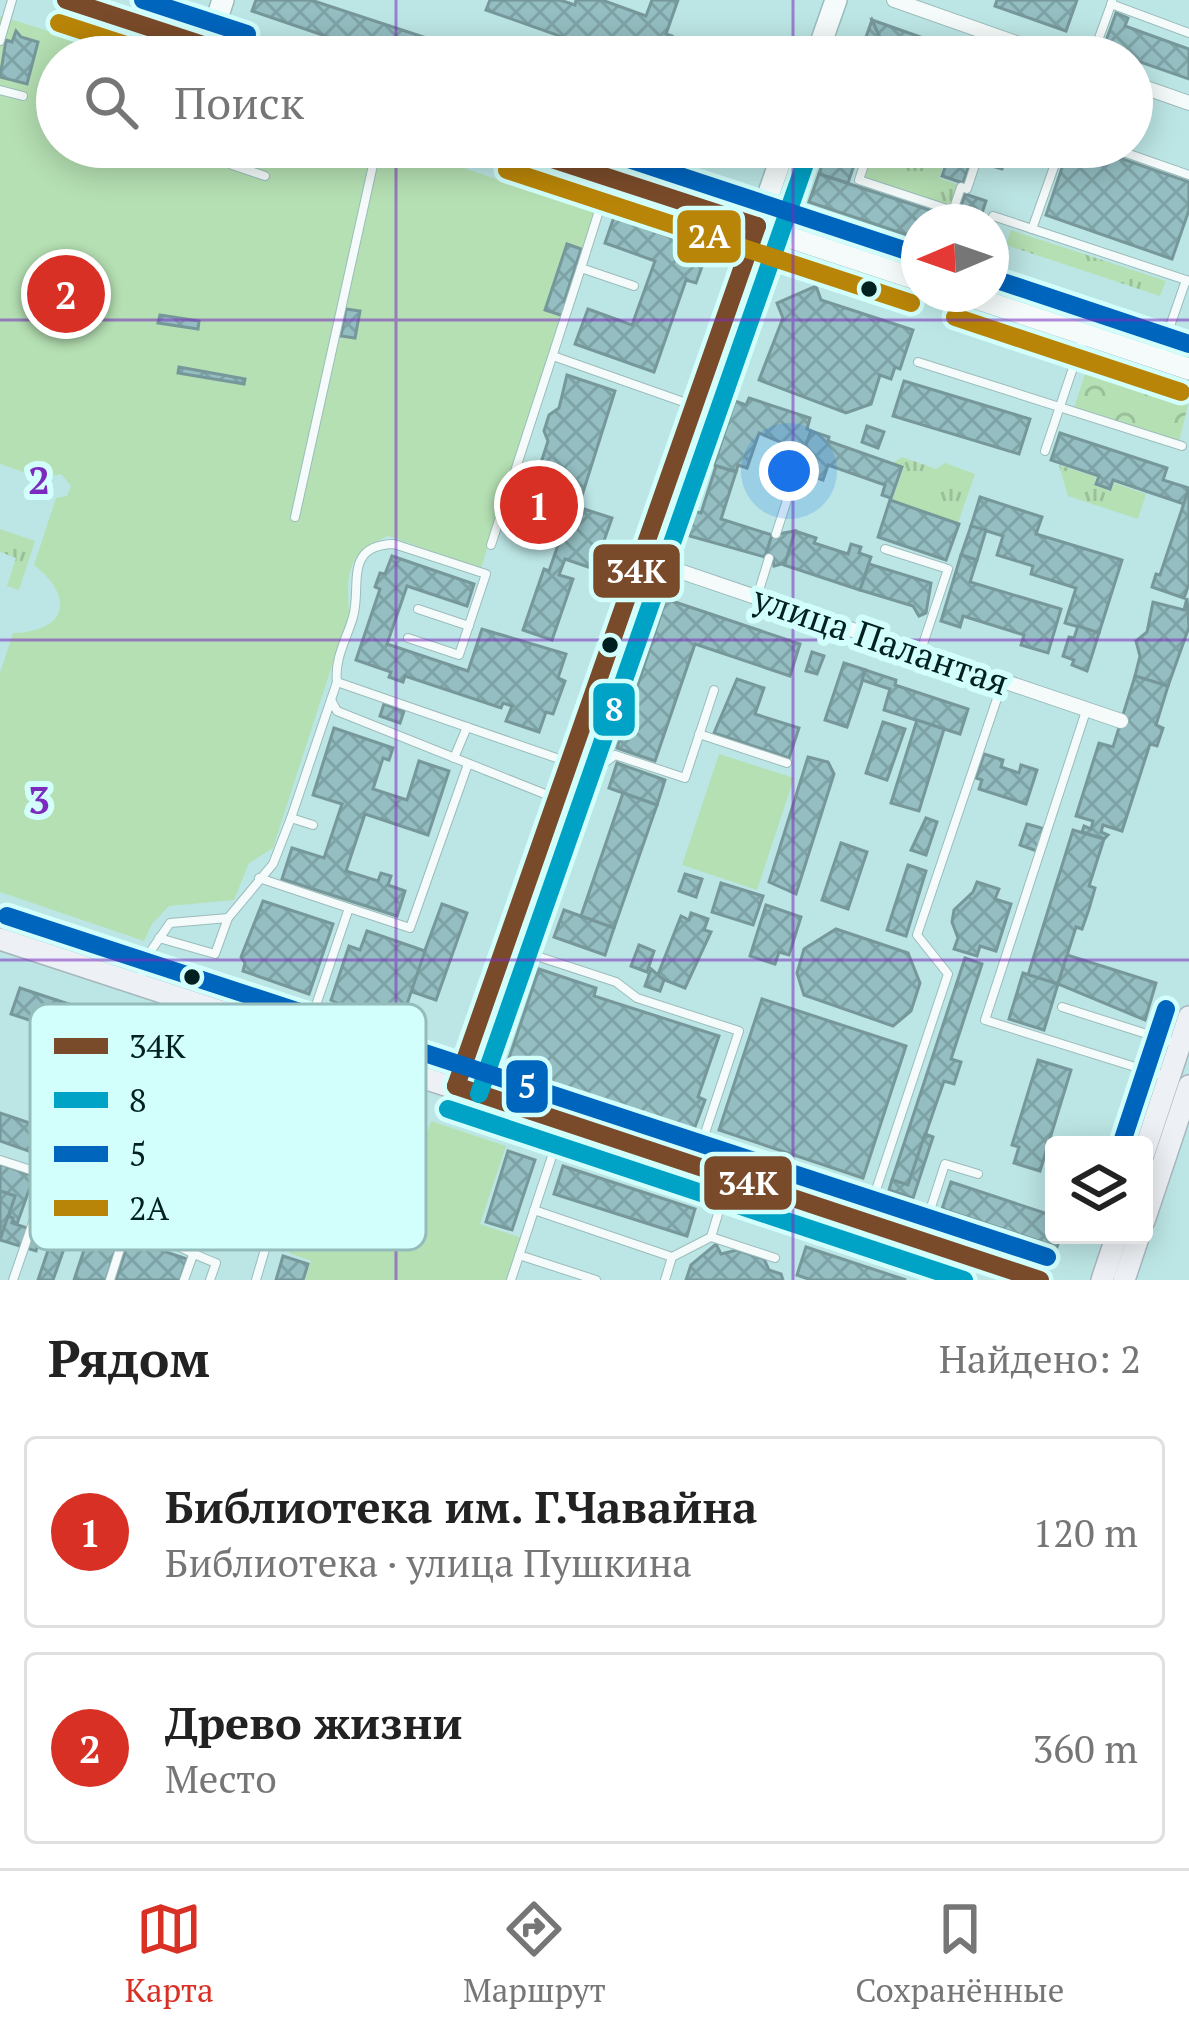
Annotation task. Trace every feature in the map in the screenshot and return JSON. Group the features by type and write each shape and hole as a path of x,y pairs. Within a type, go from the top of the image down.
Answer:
{"main road":[{"path":"0,939 201,1004"},
{"path":"1153,1185 1179,1082 1180,1045 1189,1017"},
{"path":"426,1076 1040,1280"},
{"path":"1152,1136 1179,1082"},
{"path":"1102,1280 1114,1244"},
{"path":"1124,1280 1136,1244"}],"street":[{"path":"66,0 177,36"},
{"path":"139,24 147,0"},
{"path":"211,36 223,0"},
{"path":"823,36 836,0"},
{"path":"893,0 996,36"},
{"path":"1153,91 1189,104"},
{"path":"583,168 901,274"},
{"path":"456,1086 777,168"},
{"path":"1009,309 1189,369"},
{"name":"улица Палантая","path":"641,558 1121,721"}],"lane":[{"path":"0,41 12,0"},
{"path":"1100,36 1112,2 1189,33"},
{"path":"0,90 23,96"},
{"path":"1153,162 1189,175"},
{"path":"241,168 266,176"},
{"path":"295,517 372,168"},
{"path":"863,168 859,180 953,211 974,168"},
{"path":"1032,229 1053,168"},
{"path":"491,544 610,178"},
{"path":"1009,221 1187,280 1159,359"},
{"path":"581,268 634,286"},
{"path":"1045,451 1084,334"},
{"path":"553,356 694,405"},
{"path":"918,362 1182,446"},
{"path":"776,534 788,494"},
{"path":"159,938 215,954 228,918 277,856 338,682 335,669 355,612 354,581 361,560 381,544 394,544 487,574 459,656 408,638"},
{"path":"884,549 948,569 920,653"},
{"path":"757,598 769,558"},
{"path":"418,608 469,626"},
{"path":"865,1222 948,974 917,934 1003,681"},
{"path":"338,682 571,758 604,764 614,755 685,778 714,690"},
{"path":"331,700 337,711 556,799"},
{"path":"1087,710 985,1020 1179,1082"},
{"path":"454,758 467,727"},
{"path":"699,734 787,763"},
{"path":"259,878 410,928 468,764"},
{"path":"290,818 313,825"},
{"path":"316,1004 349,908"},
{"path":"139,984 170,923 228,918"},
{"path":"505,946 616,982 638,998 739,1031 694,1165"},
{"path":"1062,1006 1180,1045"},
{"path":"511,1280 564,1122"},
{"path":"0,1160 30,1170"},
{"path":"920,1240 945,1164 978,1174"},
{"path":"665,1280 673,1257 711,1237 730,1177"},
{"path":"534,1210 673,1257"},
{"path":"13,1280 30,1231"},
{"path":"711,1237 775,1258"},
{"path":"110,1280 120,1250"},
{"path":"186,1250 216,1263 210,1280"},
{"path":"256,1280 265,1250"},
{"path":"184,1280 193,1255"},
{"path":"519,1255 596,1280"},
{"path":"956,1280 965,1255"}],"green space":[{"path":"0,16 65,36 36,36 36,168 463,168 596,212 481,568 388,536 357,557 349,575 349,613 273,848 249,863 234,900 169,906 144,941 0,892 0,673 13,633 45,626 60,610 56,589 34,565 56,498 67,496 71,486 61,474 38,475 0,464"},
{"path":"866,168 942,168 939,178 959,185 953,204 940,204 863,178"},
{"path":"803,213 901,245 901,262 816,236"},
{"path":"1011,230 1166,281 1160,296 1009,246"},
{"path":"1009,279 1156,327 1153,337 1133,342 1009,300"},
{"path":"1087,368 1189,401 1179,442 1074,408"},
{"path":"902,457 936,469 945,463 975,474 958,523 892,500 904,467 893,463"},
{"path":"1059,465 1096,477 1094,485 1111,491 1114,483 1146,494 1138,519 1068,496"},
{"path":"0,529 35,541 19,590 7,586 16,558 0,552"},
{"path":"719,754 794,778 757,890 682,865"},
{"path":"0,909 141,956 136,972 0,927"},
{"path":"160,961 286,1003 231,1004 155,976"},
{"path":"431,1121 506,1146 480,1224 522,1238 509,1280 305,1280 311,1261 290,1250 426,1250 426,1136"}],"building":[{"path":"256,0 311,0 420,36 325,36 252,11"},
{"path":"490,0 560,0 575,5 576,0 602,0 646,16 652,0 678,0 666,34 672,36 560,36 486,10"},
{"path":"997,0 1077,0 1066,31 995,6"},
{"path":"1116,13 1128,18 1125,26 1153,36 1108,36"},
{"path":"872,20 879,36 866,36"},
{"path":"872,20 917,36 879,36"},
{"path":"16,31 36,41 27,84 0,77 6,40 12,42"},
{"path":"1153,36 1189,49 1189,79 1153,66"},
{"path":"821,168 853,168 848,183 819,174"},
{"path":"945,168 968,168 963,183 942,176"},
{"path":"1062,168 1149,168 1189,182 1189,210 1172,259 1046,215"},
{"path":"819,174 911,204 901,204 901,233 809,202"},
{"path":"965,194 985,204 962,204"},
{"path":"614,217 708,250 696,283 686,280 654,372 575,344 588,309 632,325 655,261 605,243"},
{"path":"567,244 581,249 564,316 545,310"},
{"path":"816,286 821,300 913,330 900,369 895,367 891,379 880,375 871,404 846,413 759,380 783,318 777,303"},
{"path":"346,309 360,311 355,338 341,336"},
{"path":"160,315 199,321 198,329 158,323"},
{"path":"179,367 245,379 244,384 178,373"},
{"path":"567,375 615,391 580,502 557,495 553,509 581,518 584,509 612,518 594,569 565,559 559,575 573,579 552,640 523,630 544,569 549,571 558,545 516,531 528,496 539,500 546,480 533,475 548,441 544,431 549,415 559,408"},
{"path":"904,381 1030,419 1019,454 893,416"},
{"path":"749,398 810,418 804,452 759,433 747,468 738,465 736,472 714,465 735,401 746,405"},
{"path":"867,426 884,432 878,448 862,442"},
{"path":"811,431 902,467 891,498 882,495 885,485 828,465 823,480 797,471"},
{"path":"1060,433 1167,468 1163,480 1189,488 1184,504 1113,480 1110,489 1096,484 1099,476 1051,460"},
{"path":"716,466 736,472 721,519 772,535 765,557 686,535 693,511 701,513"},
{"path":"1189,488 1189,584 1184,598 1152,587"},
{"path":"980,497 1042,517 1036,534 1122,560 1099,633 1065,623 1076,588 1031,574 1033,566 997,555 1003,536 971,526"},
{"path":"890,500 959,524 946,560 878,537"},
{"path":"971,526 986,530 977,560 961,555"},
{"path":"795,531 848,554 851,544 861,547 859,553 871,557 860,590 784,565"},
{"path":"795,531 785,563 774,566 765,557 772,535"},
{"path":"961,555 977,560 970,582 1061,609 1048,653 1021,645 1024,635 963,616 960,627 941,621"},
{"path":"392,556 474,584 467,606 407,586 387,644 468,671 482,629 566,654 558,678 565,681 553,714 546,712 539,732 506,721 512,706 503,703 501,708 405,676 403,682 389,677 391,672 356,660 380,589 375,587"},
{"path":"869,564 931,583 926,613 919,616 913,606 860,590"},
{"path":"1187,598 1189,627 1168,686 1135,676 1140,656 1136,641 1147,632 1153,602 1184,610"},
{"path":"666,599 800,644 790,676 695,644 655,761 617,748"},
{"path":"1078,626 1099,633 1087,671 1063,656"},
{"path":"812,652 824,656 817,674 806,671"},
{"path":"844,663 866,670 847,727 825,720"},
{"path":"865,670 968,709 960,734 884,710 890,689 862,680"},
{"path":"1135,676 1168,686 1156,725 1163,728 1157,746 1150,744 1122,831 1103,825 1101,832 1108,835 1104,839 1082,832 1084,826 1091,829 1093,821 1076,816 1099,743 1113,747"},
{"path":"737,679 764,688 755,714 799,728 789,758 714,733"},
{"path":"384,704 404,711 400,723 380,716"},
{"path":"917,720 944,729 919,811 891,803"},
{"path":"883,722 905,729 887,780 866,773"},
{"path":"334,728 393,748 389,760 383,758 373,789 407,800 419,761 449,771 428,835 365,814 346,871 378,881 381,873 391,876 388,885 405,891 397,916 282,879 292,848 324,858 342,804 313,795"},
{"path":"984,754 1003,760 1001,767 1019,773 1021,765 1037,770 1026,804 979,789 982,780 976,778"},
{"path":"808,757 828,762 834,774 796,894 769,882"},
{"path":"617,763 665,780 657,805 609,788"},
{"path":"623,793 657,805 614,928 581,916"},
{"path":"926,818 937,822 926,855 911,850"},
{"path":"1027,824 1045,829 1037,851 1020,845"},
{"path":"1073,830 1104,839 1089,886 1095,888 1089,909 1082,929 1076,927 1058,984 1028,975"},
{"path":"841,843 867,852 848,909 822,900"},
{"path":"908,865 926,871 906,936 887,930"},
{"path":"685,874 702,879 696,897 679,891"},
{"path":"977,882 999,889 995,899 1011,904 996,951 980,946 977,956 954,949 958,938 952,922 954,910"},
{"path":"721,883 763,896 753,925 712,912"},
{"path":"263,901 333,924 309,994 243,971 241,957"},
{"path":"442,904 467,913 436,1000 410,991"},
{"path":"766,905 801,917 789,955 779,952 775,964 750,956"},
{"path":"564,910 614,928 605,955 554,937"},
{"path":"691,913 708,919 704,930 711,932 685,988 657,977 681,916 689,920"},
{"path":"836,929 908,953 920,983 911,1011 893,1026 804,995 797,973 804,949"},
{"path":"367,931 425,951 407,1004 331,1000 349,946 360,950"},
{"path":"639,945 654,951 647,972 631,966"},
{"path":"1067,955 1156,983 1145,1020 1058,984"},
{"path":"965,958 982,964 951,1059 961,1062 954,1084 944,1081 908,1185 892,1180"},
{"path":"539,969 596,988 594,996 719,1036 698,1097 705,1100 693,1132 505,1070"},
{"path":"651,969 664,980 660,991 645,986"},
{"path":"1023,973 1058,984 1044,1030 1009,1019"},
{"path":"20,988 69,1004 30,1004 30,1020 11,1014"},
{"path":"762,999 906,1046 863,1178 719,1130"},
{"path":"1038,1060 1071,1070 1051,1136 1045,1136 1040,1171 1014,1163 1019,1147 1012,1145"},
{"path":"0,1113 30,1123 30,1152 0,1141"},
{"path":"925,1134 933,1137 913,1198 889,1190 892,1180 908,1185"},
{"path":"508,1151 535,1160 512,1230 486,1222"},
{"path":"0,1164 30,1175 17,1224 8,1216 15,1196 0,1191"},
{"path":"563,1166 695,1209 687,1236 554,1194"},
{"path":"951,1182 1045,1213 1045,1243 942,1209"},
{"path":"0,1191 15,1196 0,1241"},
{"path":"8,1216 12,1223 30,1229 30,1249 0,1240"},
{"path":"716,1244 721,1254 737,1250 764,1259 769,1270 781,1274 783,1280 686,1280 691,1265"},
{"path":"806,1247 906,1280 811,1280 797,1275"},
{"path":"48,1250 64,1250 53,1280 38,1280"},
{"path":"84,1250 115,1250 106,1280 74,1280"},
{"path":"126,1250 160,1250 187,1259 180,1280 116,1280"},
{"path":"283,1256 308,1264 303,1280 276,1280"}],"transit line":[{"name":"34К","path":"66,0 176,36"},
{"name":"5","path":"143,0 247,34"},
{"name":"2А","path":"59,23 99,36"},
{"name":"34К","path":"579,168 757,226"},
{"name":"5","path":"656,168 901,249"},
{"name":"8","path":"479,1094 803,168"},
{"name":"2А","path":"507,170 901,300"},
{"name":"34К","path":"456,1086 757,226"},
{"name":"5","path":"1009,284 1189,344"},
{"name":"2А","path":"955,317 1181,392"},
{"name":"5","path":"7,916 275,1004"},
{"name":"5","path":"1124,1136 1166,1009"},
{"name":"5","path":"426,1053 1047,1257"},
{"name":"34К","path":"456,1086 1040,1280"},
{"name":"8","path":"448,1109 964,1280"}],"place":[{"name":"Древо жизни","path":"66,294"},
{"name":"Библиотека им. Г.Чавайна","path":"539,505"}]}
